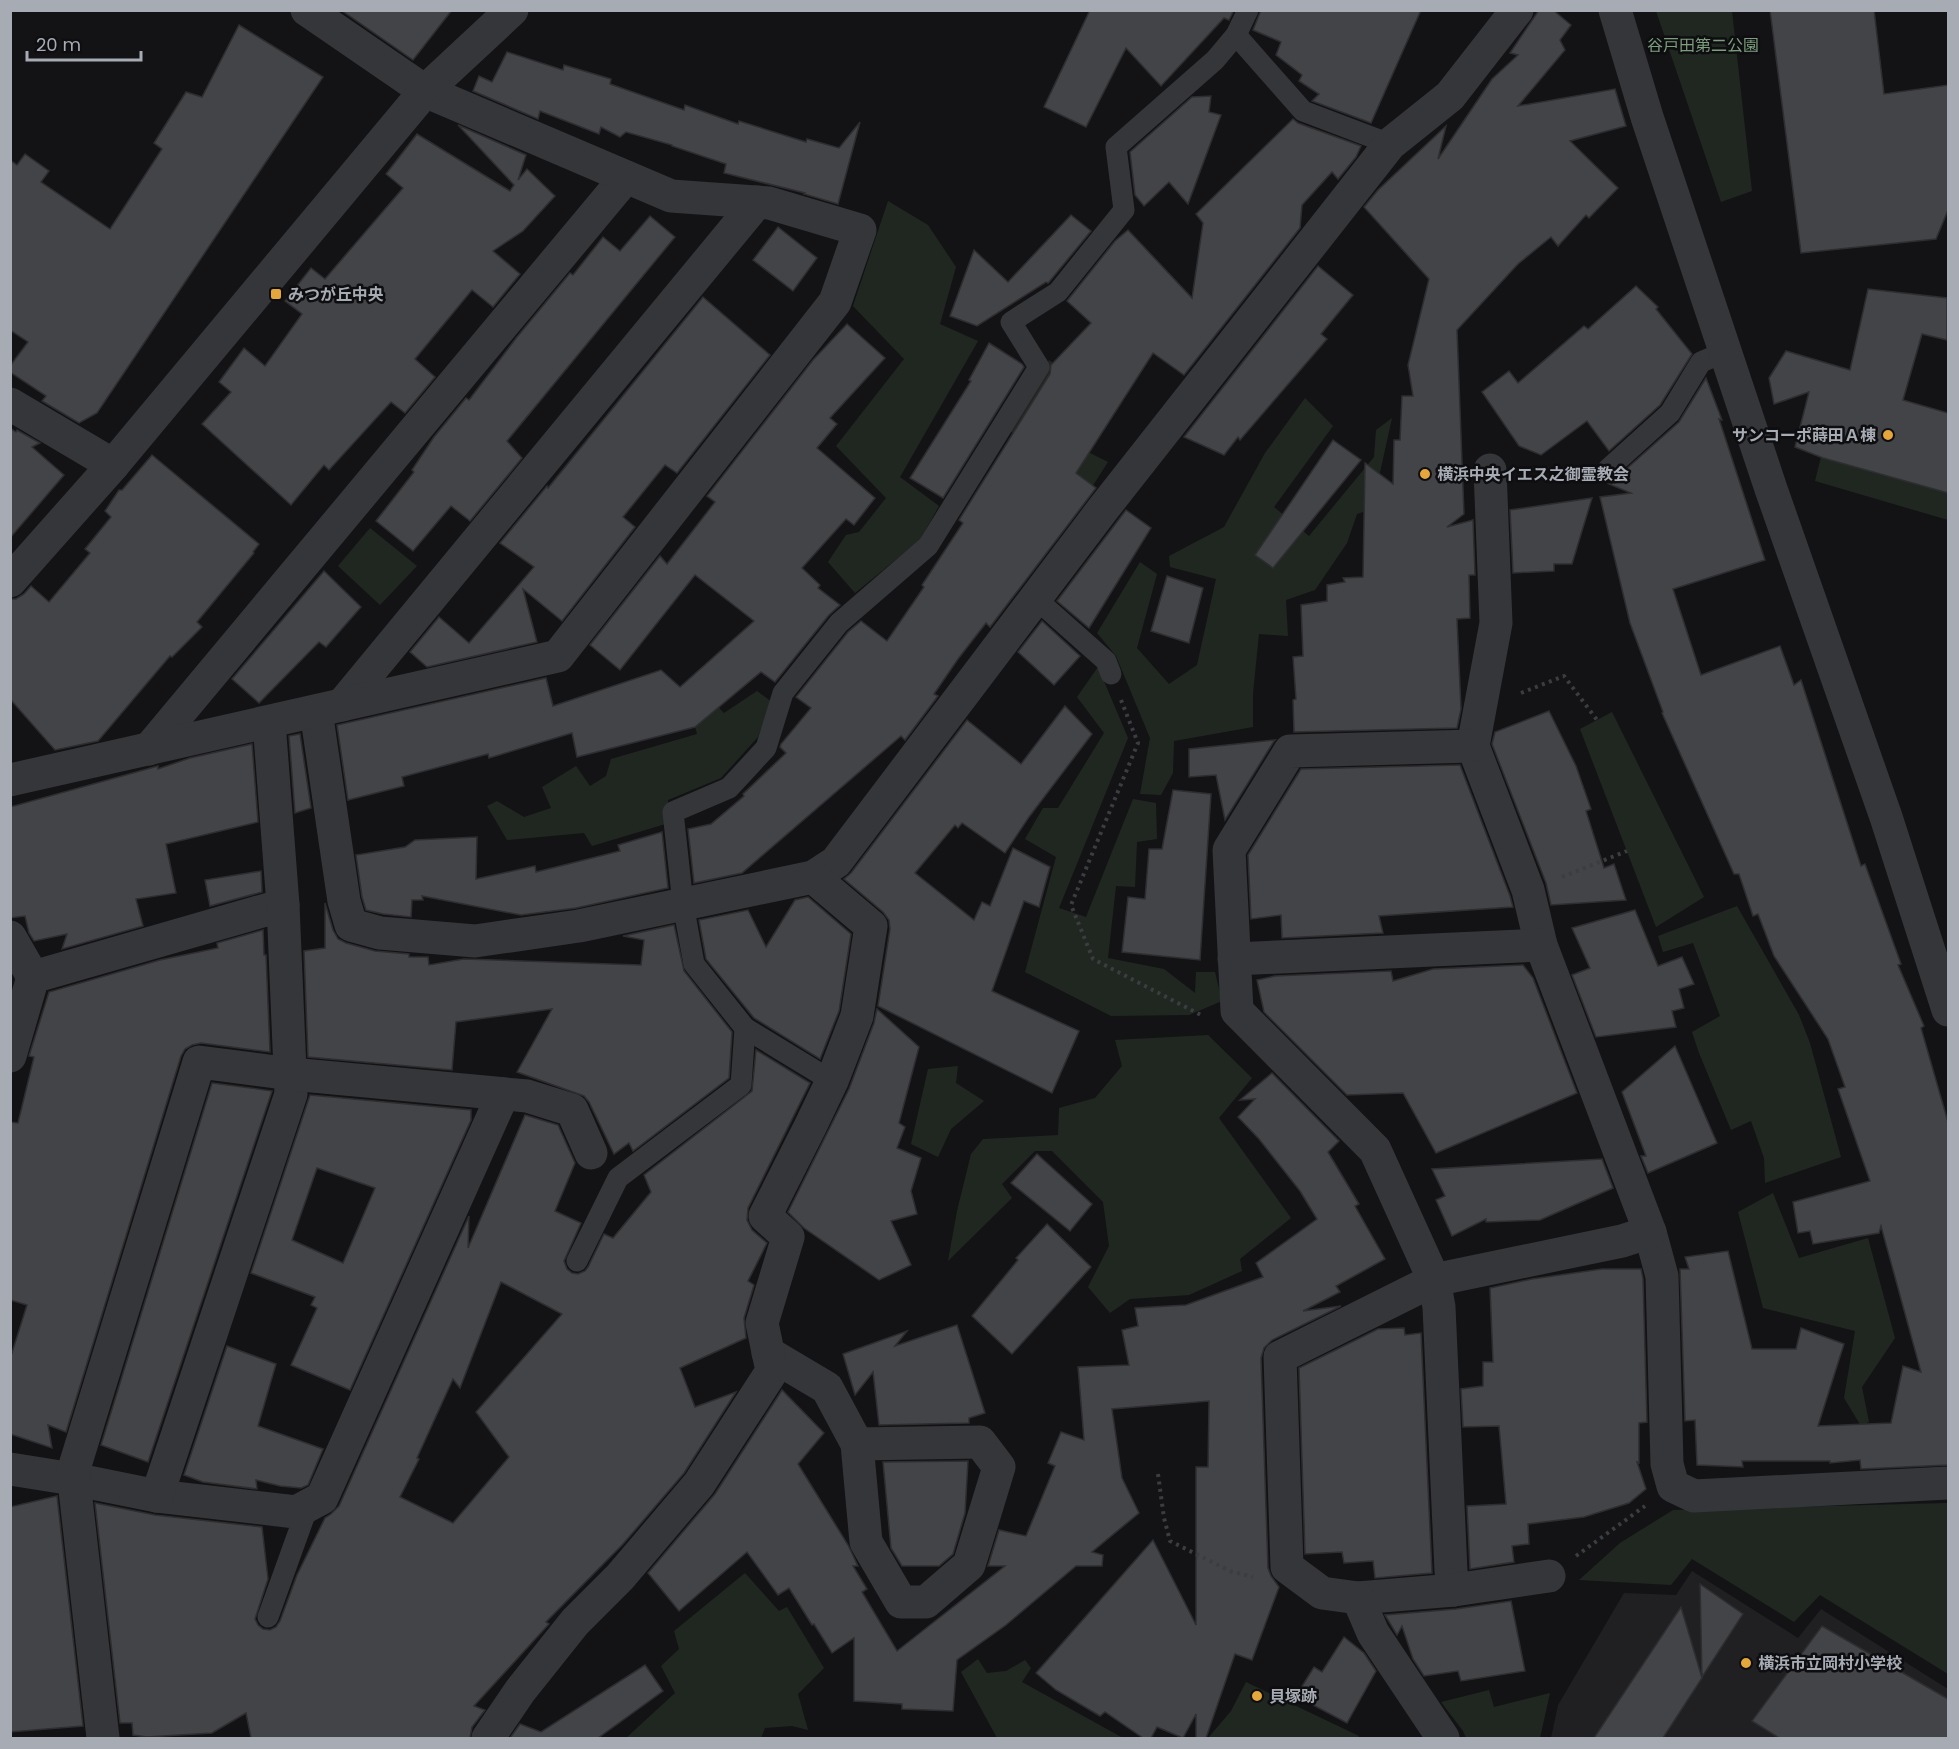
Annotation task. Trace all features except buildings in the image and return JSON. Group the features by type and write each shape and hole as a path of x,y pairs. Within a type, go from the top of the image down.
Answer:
{"street":[{"path":"10,780 558,656 835,302 860,230 769,203 671,196 425,91 307,10"},
{"path":"10,581 113,465 425,91 512,10"},
{"path":"757,202 329,708 344,901 351,925 380,933 475,941 579,926 813,877 836,862 1035,598 1390,144 1450,96 1517,10"},
{"path":"1615,10 1647,117 1771,489 1886,817 1948,1010"},
{"path":"149,749 626,177"},
{"path":"10,404 113,465"},
{"path":"1490,470 1496,623 1473,746 1527,890 1541,945 1650,1232 1662,1276 1667,1464 1673,1486 1694,1496 1948,1483"},
{"path":"157,1496 291,1094 283,905 268,722"},
{"path":"1454,1590 1451,1571 1439,1307 1434,1280 1375,1150 1237,1011 1228,850 1290,751 1473,746"},
{"path":"488,1738 520,1691 575,1622 620,1577 699,1484 772,1371 762,1323 788,1237 765,1216 832,1081 857,1016 871,926 813,877"},
{"path":"33,977 283,905"},
{"path":"10,938 33,977 10,1056"},
{"path":"1234,959 1541,945"},
{"path":"104,1738 73,1473 200,1062 291,1074 527,1096 572,1110 591,1153"},
{"path":"10,1469 157,1496 296,1512 322,1498 503,1094"},
{"path":"1549,1576 1454,1590 1358,1598 1322,1593 1287,1567 1280,1357 1434,1280 1622,1241 1650,1232"},
{"path":"768,1353 827,1388 857,1444 866,1542 901,1602 926,1602 969,1565 999,1467 980,1442 857,1444"},
{"path":"1358,1598 1373,1633 1443,1738"}],"lane":[{"path":"832,1081 745,1028 694,964 683,904 673,812 729,789 766,748 783,693 839,623 928,546 1039,366 1011,322 1058,292 1124,210 1116,147 1215,60 1236,35 1248,10"},
{"path":"1236,35 1303,111 1390,144"},
{"path":"1608,469 1670,413 1701,362 1726,351"},
{"path":"1035,598 1106,661 1111,675"},
{"path":"577,1262 618,1178 741,1084 745,1028"},
{"path":"268,1617 308,1506"}],"path":[{"path":"1490,470 1608,469"},
{"path":"1111,675 1138,742 1071,905 1094,958 1207,1018 1237,1011"},
{"path":"1480,709 1564,676 1597,720"},
{"path":"1527,890 1627,851"},
{"path":"1158,1474 1164,1518 1170,1541 1230,1571 1285,1585 1301,1578"},
{"path":"1549,1576 1673,1486"}],"shaded area":[{"name":"横浜市立岡村小学校","path":"1692,1571 1798,1638 1821,1609 1948,1689 1948,1738 1551,1738 1558,1705 1624,1593 1676,1595"}],"green space":[{"name":"谷戸田第二公園","path":"1656,11 1732,11 1752,191 1721,202"},
{"path":"888,201 928,225 956,267 940,324 978,341 900,477 939,506 920,540 855,593 828,562 846,535 859,532 886,498 836,446 904,359 853,306"},
{"path":"1049,360 1062,370 1056,436 1108,462 1090,490 1010,431"},
{"path":"1305,398 1333,426 1274,507 1309,536 1374,457 1376,430 1392,418 1372,509 1357,514 1347,543 1315,590 1286,600 1288,636 1259,634 1253,693 1253,727 1174,741 1173,773 1161,795 1140,794 1150,738 1116,656 1097,633 1140,562 1157,574 1137,648 1169,684 1197,665 1216,579 1170,567 1169,556 1224,527 1265,453"},
{"path":"1821,457 1948,493 1948,520 1815,481"},
{"path":"370,528 417,566 380,605 338,566"},
{"path":"1098,667 1128,738 1059,908 1086,917 1133,799 1156,803 1157,839 1137,842 1135,887 1116,886 1108,958 1164,969 1195,993 1196,972 1215,972 1222,1001 1189,1015 1111,1016 1025,972 1056,857 1025,839 1043,808 1058,808 1104,733 1077,697"},
{"path":"699,687 724,713 757,691 772,702 758,737 721,778 668,800 669,823 592,846 584,833 507,840 487,806 497,801 524,817 551,808 542,787 576,766 590,786 606,776 611,759 697,734 686,692"},
{"path":"1612,712 1704,897 1656,927 1580,729"},
{"path":"1737,906 1799,1015 1810,1043 1841,1157 1765,1183 1764,1158 1751,1121 1731,1130 1692,1032 1720,1016 1693,943 1663,952 1658,936"},
{"path":"1208,1035 1252,1078 1219,1118 1291,1218 1240,1259 1242,1271 1189,1295 1130,1299 1110,1313 1088,1287 1109,1246 1103,1202 1052,1151 1035,1151 1002,1184 1012,1198 948,1261 971,1154 983,1139 1058,1135 1059,1108 1095,1098 1122,1066 1115,1040"},
{"path":"958,1066 956,1083 984,1101 951,1129 938,1157 911,1144 928,1069"},
{"path":"1773,1193 1799,1258 1868,1238 1895,1338 1862,1387 1869,1422 1861,1426 1844,1398 1855,1331 1763,1308 1738,1212"},
{"path":"1948,1503 1948,1674 1820,1595 1794,1622 1692,1559 1671,1585 1579,1580 1620,1543 1673,1510"},
{"path":"745,1573 779,1611 787,1607 824,1668 798,1694 808,1730 792,1726 765,1728 761,1738 626,1738 675,1693 661,1666 679,1649 674,1631"},
{"path":"978,1659 987,1673 1006,1671 1025,1660 1031,1668 1022,1682 1123,1738 997,1738 961,1672"},
{"name":"貝塚跡","path":"1246,1682 1359,1736 1358,1738 1208,1738 1231,1711"},
{"path":"1489,1690 1494,1707 1550,1693 1540,1738 1466,1738 1441,1702"}],"place":[{"name":"みつが丘中央","path":"276,294"},
{"name":"サンコーポ蒔田Ａ棟","path":"1888,435"},
{"name":"横浜中央イエス之御霊教会","path":"1425,474"},
{"name":"横浜市立岡村小学校","path":"1746,1663"},
{"name":"貝塚跡","path":"1257,1696"}]}
